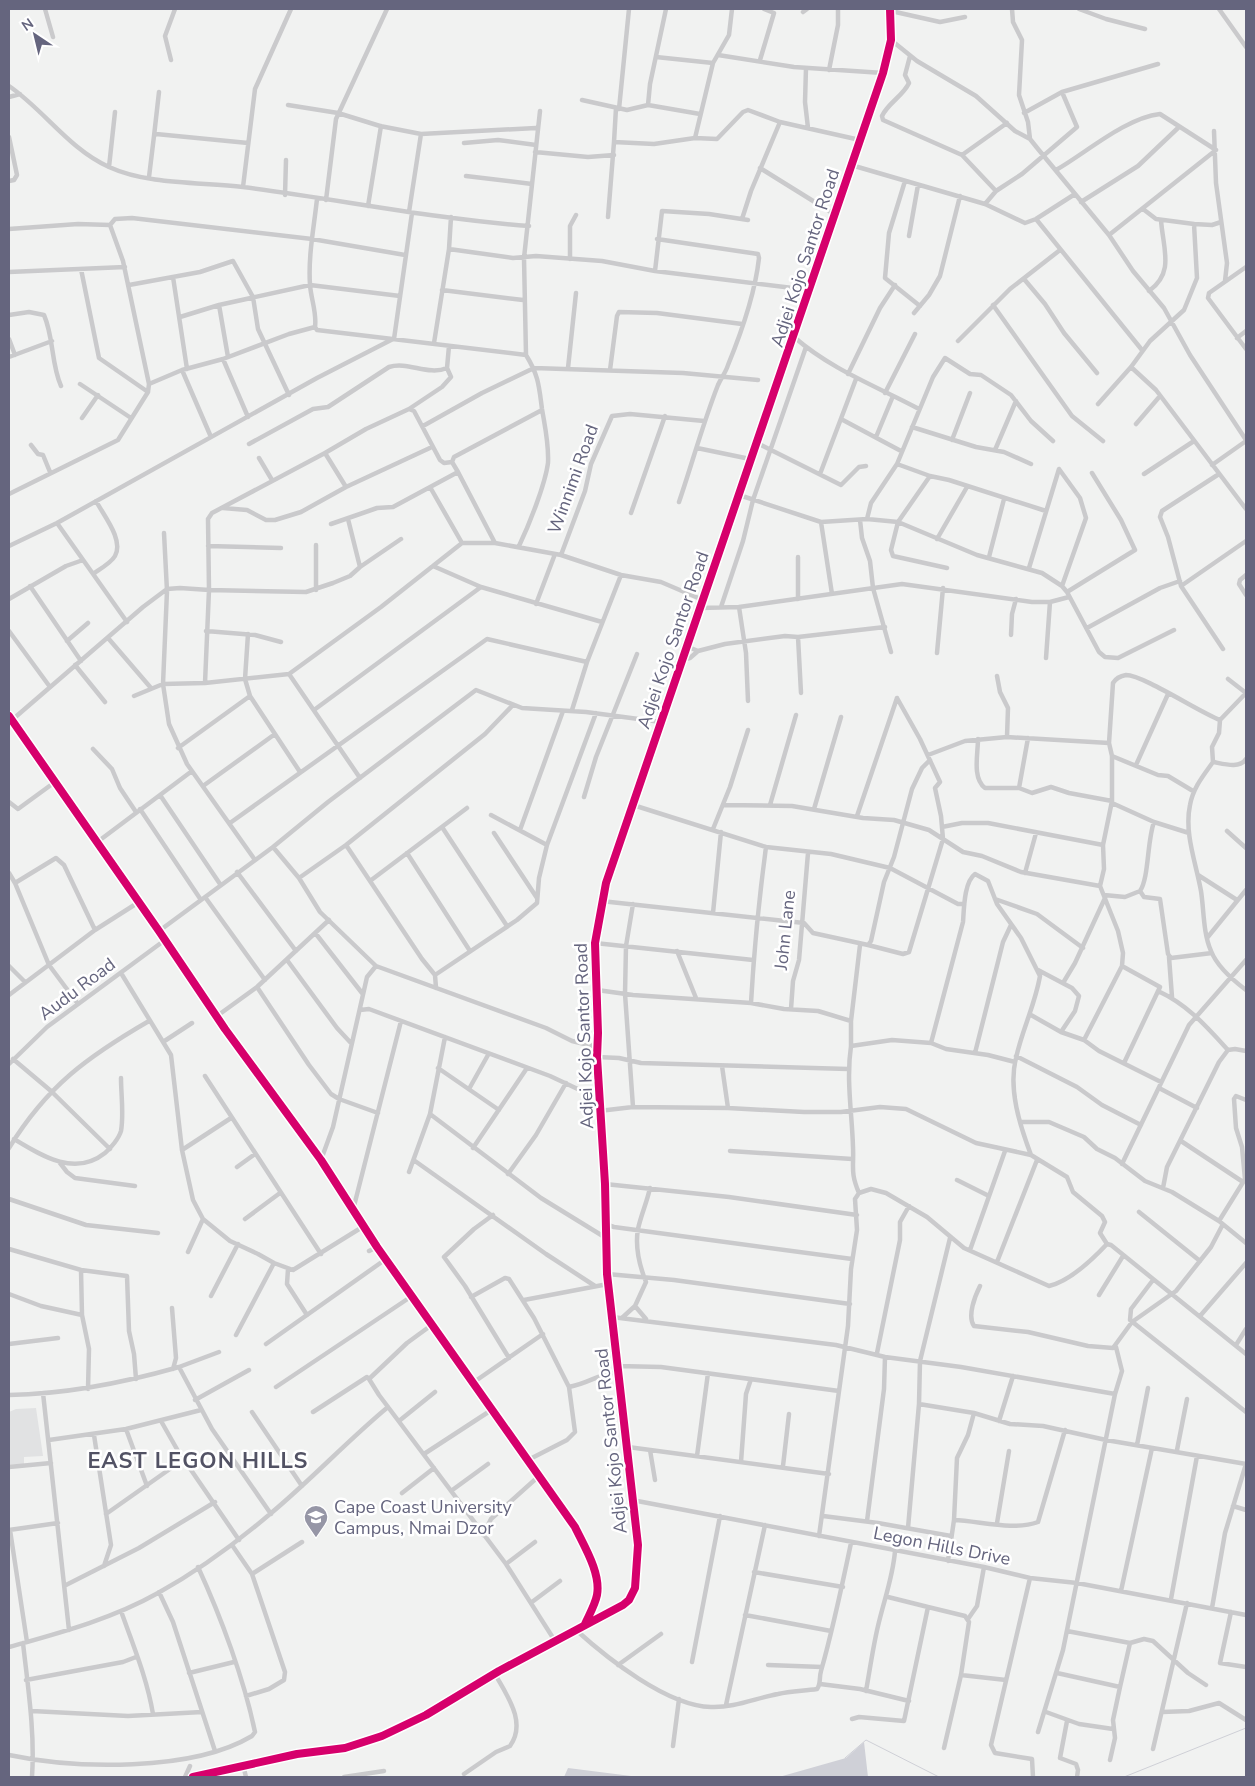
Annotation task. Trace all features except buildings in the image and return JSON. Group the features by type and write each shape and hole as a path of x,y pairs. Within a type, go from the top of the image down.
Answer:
{"street":[{"path":"44,9 53,37"},
{"path":"171,60 165,36 175,9"},
{"path":"243,187 255,89 291,9"},
{"path":"326,200 338,113 386,9"},
{"path":"608,217 617,109 630,9"},
{"path":"648,105 666,9"},
{"path":"695,138 713,63 729,35 732,9"},
{"path":"760,60 774,12 764,9"},
{"path":"829,70 838,24 838,9"},
{"path":"1012,9 1013,22 1022,40 1018,95 1028,122 1030,139"},
{"path":"1079,9 1106,19 1145,29"},
{"path":"1220,9 1246,47"},
{"path":"890,10 940,22 965,17"},
{"name":"Adjei Kojo Santor Road","path":"193,1777 370,1742 426,1715 555,1640 623,1605 629,1600 636,1588 638,1545 607,1274 605,1184 597,1057 595,943 601,901 681,660 739,495 755,442 794,337 883,73 891,40 890,10"},
{"path":"891,40 910,56 976,96 1007,123 1030,139 1109,235 1172,322 1190,355 1246,441 1212,465"},
{"path":"718,54 806,68 883,73"},
{"path":"910,56 905,75 909,83 906,89 885,111 882,116 884,120 962,155 996,191"},
{"path":"656,57 713,63"},
{"path":"1024,113 1062,92 1158,64"},
{"path":"806,68 805,102 808,128"},
{"path":"9,86 81,150 109,167 126,173 243,187 411,213 529,226"},
{"path":"149,177 159,92"},
{"path":"985,204 996,191 1022,174 1077,127 1062,92"},
{"path":"9,96 20,94"},
{"path":"582,100 617,109 634,110 648,105 700,114"},
{"path":"288,105 338,113 381,126 421,134 536,128"},
{"path":"614,142 654,144 695,138 717,139 743,112 748,110 780,122 860,140"},
{"path":"519,546 530,523 546,470 547,434 542,410 541,388 534,368 526,355 523,300 524,258 529,226 536,128 540,111"},
{"path":"109,167 114,112"},
{"path":"1056,170 1120,129 1149,116 1160,114 1216,150"},
{"path":"742,219 760,168 780,122"},
{"path":"962,155 1007,123"},
{"path":"368,206 381,126"},
{"path":"1081,202 1138,166 1180,127"},
{"path":"1214,131 1216,182 1227,263 1225,281"},
{"path":"394,339 421,134"},
{"path":"154,136 248,143"},
{"path":"9,137 17,175 14,180 9,181"},
{"path":"464,143 498,140 536,145"},
{"path":"1109,235 1216,150"},
{"path":"535,152 588,157 614,155"},
{"path":"285,194 286,160"},
{"path":"851,165 985,204 1025,223 1036,219 1075,194"},
{"path":"760,168 834,214"},
{"path":"466,176 532,184"},
{"path":"905,181 889,233 885,278 920,306"},
{"path":"909,236 918,184"},
{"path":"914,313 940,276 960,196"},
{"path":"315,327 316,318 310,285 312,239 317,198"},
{"path":"1143,209 1161,220 1194,224 1221,222"},
{"path":"656,271 657,239 662,211 677,214 709,214 748,220"},
{"path":"570,259 570,226 576,215"},
{"path":"434,343 449,248 451,217"},
{"path":"9,229 78,224 110,224 115,219 132,218 312,239 405,255"},
{"path":"1036,219 1142,350"},
{"path":"1149,291 1161,281 1165,272 1161,220"},
{"path":"9,485 10,493 118,440 148,392 149,384 125,267 110,224"},
{"path":"1098,404 1131,367 1142,350 1184,310 1197,278 1194,224"},
{"path":"657,239 758,254 756,285 730,360 704,421 679,502"},
{"path":"449,248 524,258 602,261 656,271 756,285 809,290"},
{"path":"958,341 992,305 1060,250"},
{"path":"129,285 200,272 233,262 253,297 258,329 289,396"},
{"path":"9,272 125,267"},
{"path":"1246,267 1210,293 1208,298 1246,349"},
{"path":"81,269 99,358 148,392"},
{"path":"173,277 180,317 184,369 211,438"},
{"path":"1024,279 1045,304 1064,334 1097,373"},
{"path":"180,317 253,297 310,285 400,296"},
{"path":"848,374 880,308 895,285"},
{"path":"442,290 523,300"},
{"path":"568,368 576,293"},
{"path":"992,305 1072,416 1103,441"},
{"path":"219,306 225,358 248,417"},
{"path":"9,315 29,312 42,314 48,322 56,374 61,386"},
{"path":"610,370 615,325 619,312 657,313 742,324"},
{"path":"315,327 317,330 526,355"},
{"path":"149,384 184,369 225,358 289,334 315,327"},
{"path":"1238,338 1246,331"},
{"path":"885,393 915,334"},
{"path":"794,337 818,357 885,393 920,409"},
{"path":"9,339 15,355"},
{"path":"9,546 57,523 248,417 394,339"},
{"path":"9,357 52,340"},
{"path":"205,683 209,590 208,519 212,513 366,429 410,409 442,387 451,376 447,368 449,346"},
{"path":"721,607 743,541 753,500 806,347"},
{"path":"867,519 871,503 897,464 933,377 945,358 970,374 981,375 1016,400 1031,421 1053,441"},
{"path":"249,444 313,409 328,407 389,367 399,364 435,371 447,368"},
{"path":"1131,367 1160,396 1246,509"},
{"path":"423,426 482,393 534,368 722,376 758,380"},
{"path":"820,474 856,378"},
{"path":"80,384 131,418"},
{"path":"952,440 970,393"},
{"path":"82,418 98,395"},
{"path":"876,437 893,396"},
{"path":"1136,424 1160,396"},
{"path":"995,450 1016,400"},
{"path":"410,409 414,411 432,447 444,464 452,462 457,456 542,410"},
{"name":"Winnimi Road","path":"558,555 584,491 591,464 610,418 617,414 665,416 704,421"},
{"path":"631,513 665,416"},
{"path":"841,419 901,451"},
{"path":"912,427 952,440 995,450 1030,464"},
{"path":"1144,474 1194,441"},
{"path":"755,442 841,485 859,467 866,466"},
{"path":"31,445 38,454 43,455 50,472"},
{"path":"221,508 247,510 266,520 275,520 301,512 346,487 432,447"},
{"path":"697,448 750,460"},
{"path":"325,453 346,487"},
{"path":"259,458 272,480"},
{"path":"452,462 495,543"},
{"path":"897,464 930,476 949,480 1046,511"},
{"path":"1029,568 1058,469 1080,498 1086,518 1062,586"},
{"path":"331,524 377,508 393,507 458,472"},
{"path":"700,608 739,607 902,584 1050,602 1068,594 1135,550 1121,520 1092,473"},
{"path":"1219,474 1162,511 1160,517 1168,537 1180,583 1223,649"},
{"path":"930,476 898,522 891,550 893,556 947,568"},
{"path":"430,487 462,543"},
{"path":"937,539 967,487"},
{"path":"739,495 821,522 867,519 898,522 977,555 1029,568 1062,586 1099,652 1113,660 1174,630"},
{"path":"989,557 1004,499"},
{"path":"93,574 114,558 118,548 115,536 96,501"},
{"path":"348,519 360,567"},
{"path":"860,520 862,538 870,561 873,588 891,652"},
{"path":"821,522 832,594"},
{"path":"57,523 127,622"},
{"path":"164,533 167,591 163,684 169,724 178,748 192,771 255,860"},
{"path":"401,539 343,579 316,590 306,592 180,588 167,591 154,598 50,687 10,718 96,843 160,931 217,1016 321,1160 377,1247 575,1527 597,1579 596,1599 585,1624"},
{"path":"1087,628 1160,588 1180,583 1246,541"},
{"path":"134,696 163,684 205,683 289,674 462,543 495,543 519,546 558,555 621,575 661,582 703,600"},
{"path":"316,545 316,590"},
{"path":"208,546 281,548"},
{"path":"536,604 558,555"},
{"path":"798,557 798,599"},
{"path":"9,599 66,566 84,560"},
{"path":"433,566 481,587 602,622"},
{"path":"572,710 587,662 621,575"},
{"path":"1246,575 1240,580 1239,584 1246,595"},
{"path":"30,586 81,660"},
{"path":"314,710 481,587"},
{"path":"937,653 943,588"},
{"path":"1011,635 1012,614 1016,599"},
{"path":"1046,658 1050,602"},
{"path":"739,607 744,641 748,701"},
{"path":"67,640 88,623"},
{"path":"681,660 690,658 698,651 744,641 885,627"},
{"path":"9,631 50,687"},
{"path":"206,631 248,634 281,642"},
{"path":"248,634 245,679 250,696 300,772"},
{"path":"798,636 802,693"},
{"path":"108,638 151,688"},
{"path":"230,823 487,639 587,662"},
{"path":"686,646 698,651"},
{"path":"584,797 612,714 637,654"},
{"path":"75,666 106,702"},
{"path":"289,674 360,778"},
{"path":"1084,1040 1122,966 1122,949 1112,912 1100,886 1104,868 1103,845 1112,802 1112,756 1109,743 1113,682 1116,679 1129,675 1204,714 1220,720"},
{"path":"997,676 1000,692 1008,708 1007,736"},
{"path":"1228,679 1246,693 1220,720 1219,733 1212,747 1213,762 1193,791 1189,807 1188,834 1198,875 1207,938 1212,953 1232,978 1246,990"},
{"path":"160,931 220,884 273,847 476,690 513,705 612,714 660,722"},
{"path":"1136,765 1168,694"},
{"path":"178,748 250,696"},
{"path":"601,901 756,919 800,922 806,924 813,932 860,945 868,945 903,954 909,952 943,839 935,788 940,782 929,757 897,698 857,816"},
{"path":"298,878 346,845 485,734 513,705"},
{"path":"520,830 563,711"},
{"path":"435,975 536,905 539,878 547,845 596,713"},
{"path":"770,804 796,715"},
{"path":"814,809 841,716"},
{"path":"713,829 748,730"},
{"path":"202,786 275,734"},
{"path":"868,945 871,941 884,882 890,868 912,789 929,757 965,741 1007,736 1109,743"},
{"path":"1019,788 1028,738"},
{"path":"978,739 977,771 981,785 985,788 1019,788 1032,793 1051,787 1068,793 1112,802 1154,822 1188,834"},
{"path":"93,749 112,770 120,788 265,980"},
{"path":"1112,756 1158,775 1168,776 1193,791"},
{"path":"1213,762 1237,766 1246,760"},
{"path":"96,843 192,771"},
{"path":"9,802 18,809 55,782"},
{"path":"160,795 220,884"},
{"path":"723,805 770,804 902,822 920,826 963,852 982,856 1025,872 1100,886"},
{"path":"633,805 766,846 808,853 831,854 890,868 927,889 958,904 964,904"},
{"path":"370,881 467,808"},
{"path":"491,815 547,845"},
{"path":"1105,896 1130,897 1140,891 1144,883 1150,836 1154,822"},
{"path":"942,828 962,823 988,823 1103,845"},
{"path":"442,827 507,926"},
{"path":"1227,831 1246,848"},
{"path":"713,913 721,832"},
{"path":"494,833 538,899"},
{"path":"1025,872 1036,833"},
{"path":"346,845 422,959 435,975 436,988"},
{"path":"751,1003 756,919 762,889 766,846"},
{"path":"273,847 298,878 320,912 376,966 546,1028 572,1041 597,1047"},
{"path":"407,853 470,951"},
{"name":"John Lane","path":"791,1009 793,981 799,960 800,922 808,853"},
{"path":"15,882 56,858 64,864 95,930"},
{"path":"237,872 296,951"},
{"path":"9,873 15,882 48,965 78,1004"},
{"path":"931,1043 963,922 964,904 971,877 975,874 988,881 996,899 1038,970 1040,978 1031,1016 1016,1056 1013,1083 1020,1122 1031,1156"},
{"path":"1198,875 1237,900"},
{"path":"1207,938 1246,890"},
{"path":"1140,891 1144,897 1160,898 1169,956 1172,997"},
{"path":"1063,983 1082,948 1105,896"},
{"path":"996,899 1037,914 1082,948"},
{"path":"9,995 95,930 139,902"},
{"path":"633,904 626,946 625,994 633,1108"},
{"path":"217,1016 257,988 329,920"},
{"path":"975,1053 1003,942 1011,925"},
{"path":"316,934 362,993"},
{"name":"Audu Road","path":"9,1064 47,1027 165,940"},
{"path":"595,943 754,960"},
{"path":"859,1192 853,1179 848,1069 851,1046 851,1021 860,945"},
{"path":"677,951 696,998"},
{"path":"1169,956 1178,959 1212,953"},
{"path":"287,960 337,1028 350,1042"},
{"path":"1122,1164 1190,1025 1199,1017 1246,960"},
{"path":"9,966 26,982"},
{"path":"321,1160 333,1127 350,1042 360,1010 362,993 367,977 376,966"},
{"path":"1122,966 1159,986 1124,1063"},
{"path":"1038,970 1077,992 1080,1000 1061,1032"},
{"path":"120,973 171,1056 182,1150 193,1200 203,1219 227,1239 274,1264 288,1269 296,1269 364,1226"},
{"path":"257,988 325,1088 339,1099 378,1113"},
{"path":"597,990 625,994 751,1003 828,1013 851,1021"},
{"path":"1158,991 1172,997 1199,1017 1228,1050"},
{"path":"360,1010 368,1010 446,1037 488,1055 566,1083 599,1099"},
{"path":"1031,1016 1061,1032 1084,1040 1161,1082"},
{"path":"9,1148 51,1091 86,1060 149,1021"},
{"path":"353,1210 401,1021"},
{"path":"162,1042 192,1023"},
{"path":"409,1172 415,1161 430,1114 438,1068 446,1037"},
{"path":"851,1046 892,1040 931,1043 946,1049 1015,1062"},
{"path":"1163,1188 1167,1167 1219,1062 1228,1050 1246,1051"},
{"path":"469,1089 488,1055"},
{"path":"1016,1056 1141,1125"},
{"path":"597,1057 630,1059 641,1063 848,1069"},
{"path":"13,1059 51,1091 110,1149"},
{"path":"722,1066 728,1108"},
{"path":"438,1068 498,1110"},
{"path":"473,1148 527,1068"},
{"path":"205,1076 321,1254"},
{"path":"14,1139 60,1163 79,1164 99,1157 110,1149 121,1133 121,1078"},
{"path":"508,1174 536,1135 566,1083"},
{"path":"1159,1088 1197,1108"},
{"path":"1219,1221 1245,1180 1244,1148 1236,1128 1234,1099 1236,1096 1246,1100"},
{"path":"600,1111 633,1108 728,1108 804,1112 850,1111 880,1107 906,1108 976,1142 1005,1151 1023,1152 1067,1177 1073,1192 1102,1216 1105,1222 1100,1233 1107,1244 1112,1245 1123,1256 1246,1354"},
{"path":"430,1114 541,1198 606,1238"},
{"path":"182,1150 232,1118"},
{"path":"1020,1122 1050,1122 1084,1137 1097,1149 1146,1181 1163,1188 1219,1221 1222,1226 1246,1243"},
{"path":"1181,1141 1245,1180"},
{"path":"730,1151 852,1159"},
{"path":"970,1250 1005,1151"},
{"path":"237,1166 255,1154"},
{"path":"998,1262 1037,1160"},
{"path":"415,1161 546,1254 595,1286"},
{"path":"60,1163 75,1178 135,1186"},
{"path":"957,1180 989,1196"},
{"path":"605,1184 650,1188 857,1215"},
{"path":"623,1317 635,1306 646,1282 640,1270 638,1230 647,1206 650,1188"},
{"path":"819,1536 850,1304 852,1259 857,1215 855,1199 859,1192 871,1189 878,1190 927,1216 950,1238 970,1250 1049,1286 1060,1283 1107,1244"},
{"path":"245,1219 280,1193"},
{"path":"9,1199 86,1225 158,1233"},
{"path":"877,1354 900,1240 900,1225 909,1206"},
{"path":"1139,1212 1200,1261"},
{"path":"493,1215 444,1258 509,1358"},
{"path":"188,1252 203,1219"},
{"path":"606,1224 614,1227 852,1259"},
{"path":"980,1286 971,1320 974,1326 1028,1332 1104,1349 1116,1346 1132,1322 1171,1295 1200,1261 1222,1226"},
{"path":"908,1528 919,1404 920,1361 950,1238"},
{"path":"211,1296 238,1244"},
{"path":"369,1251 377,1247"},
{"path":"9,1250 80,1270 126,1276 129,1330 134,1354 136,1379"},
{"path":"1099,1295 1123,1256"},
{"path":"266,1344 386,1259"},
{"path":"1200,1316 1246,1263"},
{"path":"236,1336 274,1264"},
{"path":"288,1269 288,1284 307,1316"},
{"path":"80,1270 82,1315 89,1350 88,1389"},
{"path":"607,1274 643,1276 850,1304"},
{"path":"471,1297 507,1278 524,1300 569,1387 575,1432 568,1440 528,1460"},
{"path":"1153,1280 1131,1309 1128,1316 1132,1322 1246,1412"},
{"path":"524,1300 608,1284"},
{"path":"9,1294 41,1306 82,1315"},
{"path":"276,1387 412,1296"},
{"path":"635,1306 646,1319"},
{"path":"172,1308 176,1358 173,1369"},
{"path":"612,1317 646,1319 666,1324 845,1347 885,1357 920,1361 1115,1394"},
{"path":"370,1379 407,1343 433,1324"},
{"path":"1236,1345 1246,1329"},
{"path":"474,1382 543,1334"},
{"path":"9,1344 58,1338"},
{"path":"1038,1732 1046,1712 1067,1631 1115,1394 1122,1371 1116,1346"},
{"path":"9,1395 88,1389 173,1369 219,1352"},
{"path":"867,1522 884,1389 885,1357"},
{"path":"618,1366 656,1366 839,1391"},
{"path":"179,1367 200,1410 271,1514"},
{"path":"195,1400 249,1370"},
{"path":"569,1387 588,1382 601,1374 618,1372"},
{"path":"697,1456 708,1373"},
{"path":"999,1421 1013,1376"},
{"path":"313,1412 367,1377 370,1379 388,1407 506,1564 555,1640"},
{"path":"741,1462 746,1394 751,1379"},
{"path":"1137,1445 1148,1388"},
{"path":"399,1421 435,1392"},
{"path":"42,1393 66,1585 69,1630"},
{"path":"1177,1450 1188,1399"},
{"path":"919,1404 974,1413 999,1421 1065,1430 1106,1440 1152,1448 1177,1450 1197,1456 1246,1464 1226,1533 1212,1608"},
{"path":"9,1647 69,1630 121,1611 160,1592 239,1540 271,1514 388,1407"},
{"path":"424,1454 493,1409"},
{"path":"49,1440 126,1429 200,1410"},
{"path":"252,1412 302,1486"},
{"path":"948,1561 954,1520 957,1458 968,1435 974,1413"},
{"path":"783,1466 789,1414"},
{"path":"161,1421 184,1459 239,1540"},
{"path":"126,1429 147,1486"},
{"path":"954,1520 997,1523 1015,1527 1038,1522 1065,1430"},
{"path":"94,1435 111,1546 104,1566"},
{"path":"628,1447 783,1466 828,1474"},
{"path":"1122,1591 1152,1448"},
{"path":"650,1450 655,1480"},
{"path":"997,1523 1009,1451"},
{"path":"1171,1599 1197,1456"},
{"path":"106,1514 184,1459"},
{"path":"9,1466 51,1464"},
{"path":"451,1491 488,1464"},
{"path":"402,1493 434,1468"},
{"path":"483,1534 491,1519 539,1476"},
{"name":"Legon Hills Drive","path":"632,1500 984,1567 1030,1578 1077,1583 1171,1599 1246,1615"},
{"path":"66,1585 104,1566 214,1502"},
{"path":"1233,1506 1246,1510"},
{"path":"692,1662 720,1516"},
{"path":"823,1516 951,1536"},
{"path":"32,1777 32,1711 26,1680 25,1643 9,1530 58,1523"},
{"path":"726,1705 765,1525"},
{"path":"252,1574 302,1542"},
{"path":"506,1564 535,1542"},
{"path":"576,1630 618,1665 678,1699 703,1706 726,1705 786,1692 817,1690 843,1587 850,1543"},
{"path":"232,1545 252,1574 285,1672 284,1680 269,1689 246,1696"},
{"path":"866,1691 879,1625 888,1597 895,1551"},
{"path":"9,1755 33,1760 128,1764 190,1757 215,1751 248,1739 255,1732 246,1696 215,1605 198,1567"},
{"path":"944,1748 961,1675 969,1626 968,1619 977,1606 984,1567"},
{"path":"754,1572 843,1587"},
{"path":"1030,1578 992,1749 995,1753 1032,1759 1033,1777"},
{"path":"532,1602 560,1581"},
{"path":"160,1592 173,1622 215,1751"},
{"path":"888,1597 955,1613 968,1619"},
{"path":"1152,1749 1187,1603"},
{"path":"852,1719 859,1717 904,1721 928,1607"},
{"path":"121,1611 136,1657 147,1682 153,1714"},
{"path":"1231,1612 1220,1663 1246,1667"},
{"path":"744,1615 831,1631"},
{"path":"1067,1631 1130,1643 1144,1638 1153,1642 1206,1685"},
{"path":"618,1665 661,1634"},
{"path":"1110,1760 1114,1747 1113,1720 1130,1643"},
{"path":"26,1680 123,1662 136,1657"},
{"path":"189,1673 234,1662"},
{"path":"768,1665 822,1667"},
{"path":"1057,1673 1120,1687"},
{"path":"464,1774 510,1746 518,1729 517,1719 495,1674"},
{"path":"961,1675 1006,1680"},
{"path":"820,1684 866,1691 909,1701"},
{"path":"673,1746 678,1699"},
{"path":"1162,1712 1189,1711 1219,1703 1246,1720"},
{"path":"32,1711 128,1716 202,1712"},
{"path":"1046,1712 1067,1721 1113,1729"},
{"path":"1067,1721 1059,1756 1061,1760 1076,1764 1078,1770 1077,1777"},
{"path":"185,1777 190,1766"},
{"path":"243,1766 246,1777"},
{"path":"344,1777 384,1771"}],"shaded area":[{"path":"36,1408 43,1456 24,1457 24,1464 9,1465 9,1412 16,1409"},
{"path":"864,1742 868,1777 779,1777 846,1758"},
{"path":"568,1768 639,1777 564,1777"}],"waterway":[{"path":"1124,1777 1246,1728"},
{"path":"845,1758 866,1740 939,1777"}],"cycle path":[{"path":"193,1777 297,1754 345,1748 382,1736 426,1715 499,1671 623,1605 629,1600 635,1588 638,1545 607,1274 605,1184 597,1057 595,943 606,883 883,73 891,40 890,9"},
{"path":"9,716 225,1029 321,1160 377,1247 575,1527 591,1560 598,1587 595,1602 585,1624"}],"place":[{"name":"Cape Coast University Campus, Nmai Dzor","path":"316,1538"}],"district":[{"name":"EAST LEGON HILLS","path":"198,1460"}]}
